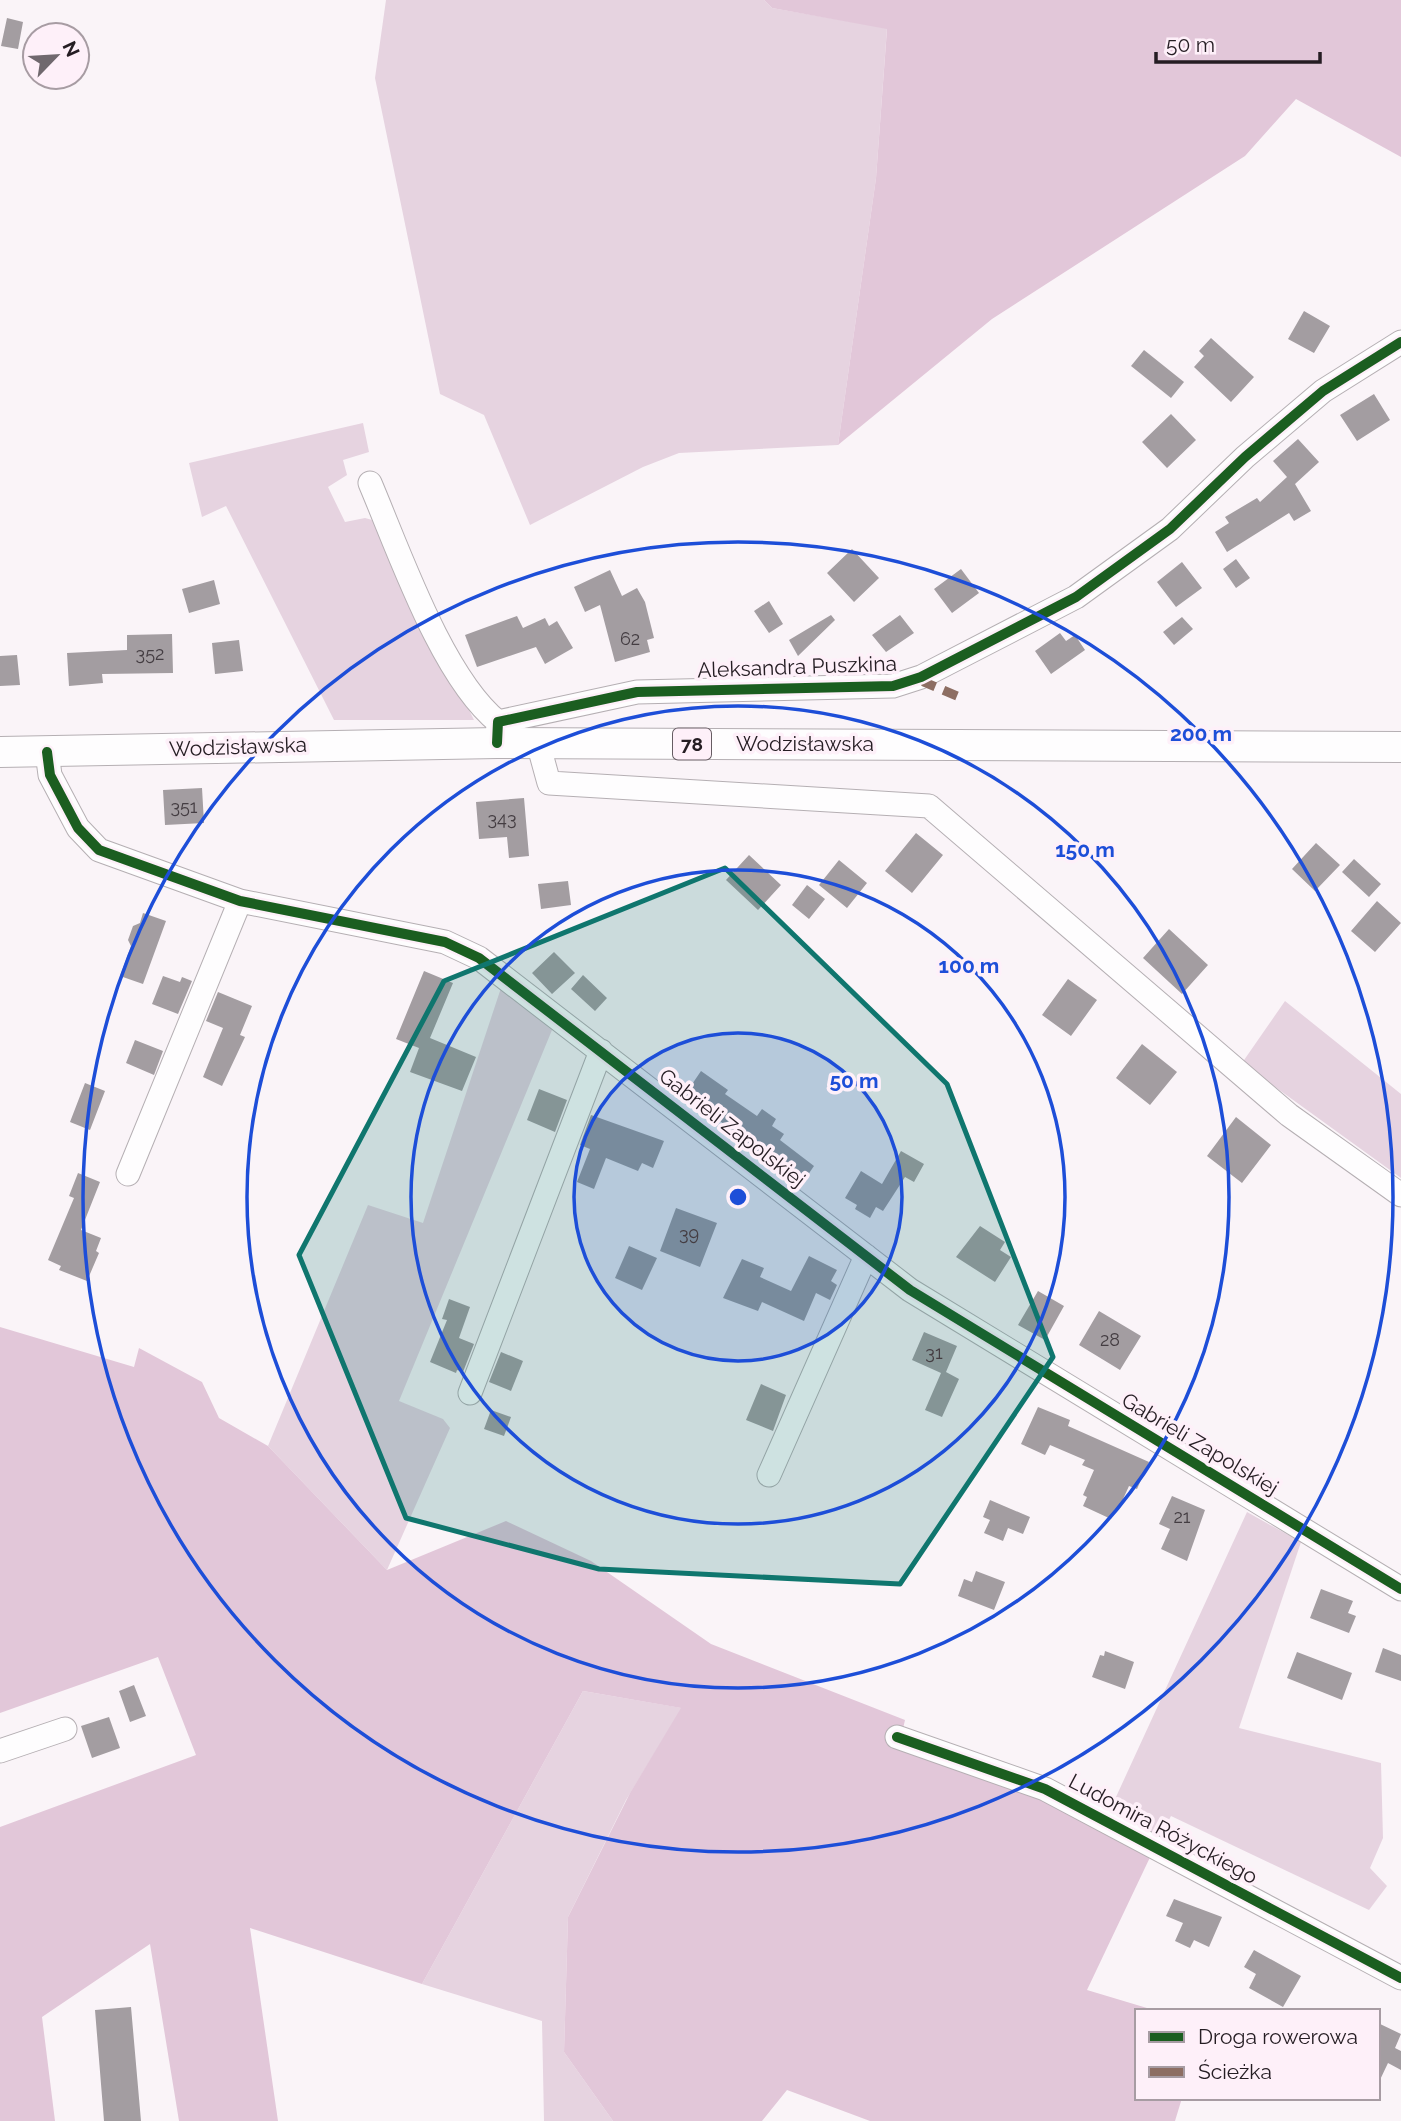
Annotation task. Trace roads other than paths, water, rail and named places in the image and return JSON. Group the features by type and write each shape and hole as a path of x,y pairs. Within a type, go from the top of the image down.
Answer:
{"main road":[{"name":"Wodzisławska","path":"0,752 497,732 538,743 1401,747"}],"street":[{"name":"Aleksandra Puszkina","path":"497,732 637,692 893,686 921,677 1076,597 1170,529 1245,457 1324,391 1398,349"},
{"path":"370,483 440,644 497,732"},
{"path":"538,743 549,783 929,806 1289,1115 1401,1195"},
{"name":"Gabrieli Zapolskiej","path":"47,752 50,775 55,786 78,828 99,850 240,901 445,942 479,958 909,1290 1401,1589"},
{"path":"128,1174 240,901"},
{"path":"470,1393 601,1051"},
{"path":"769,1475 866,1256"},
{"path":"0,1751 65,1729"},
{"name":"Ludomira Różyckiego","path":"897,1737 1045,1789 1401,1978"}]}
